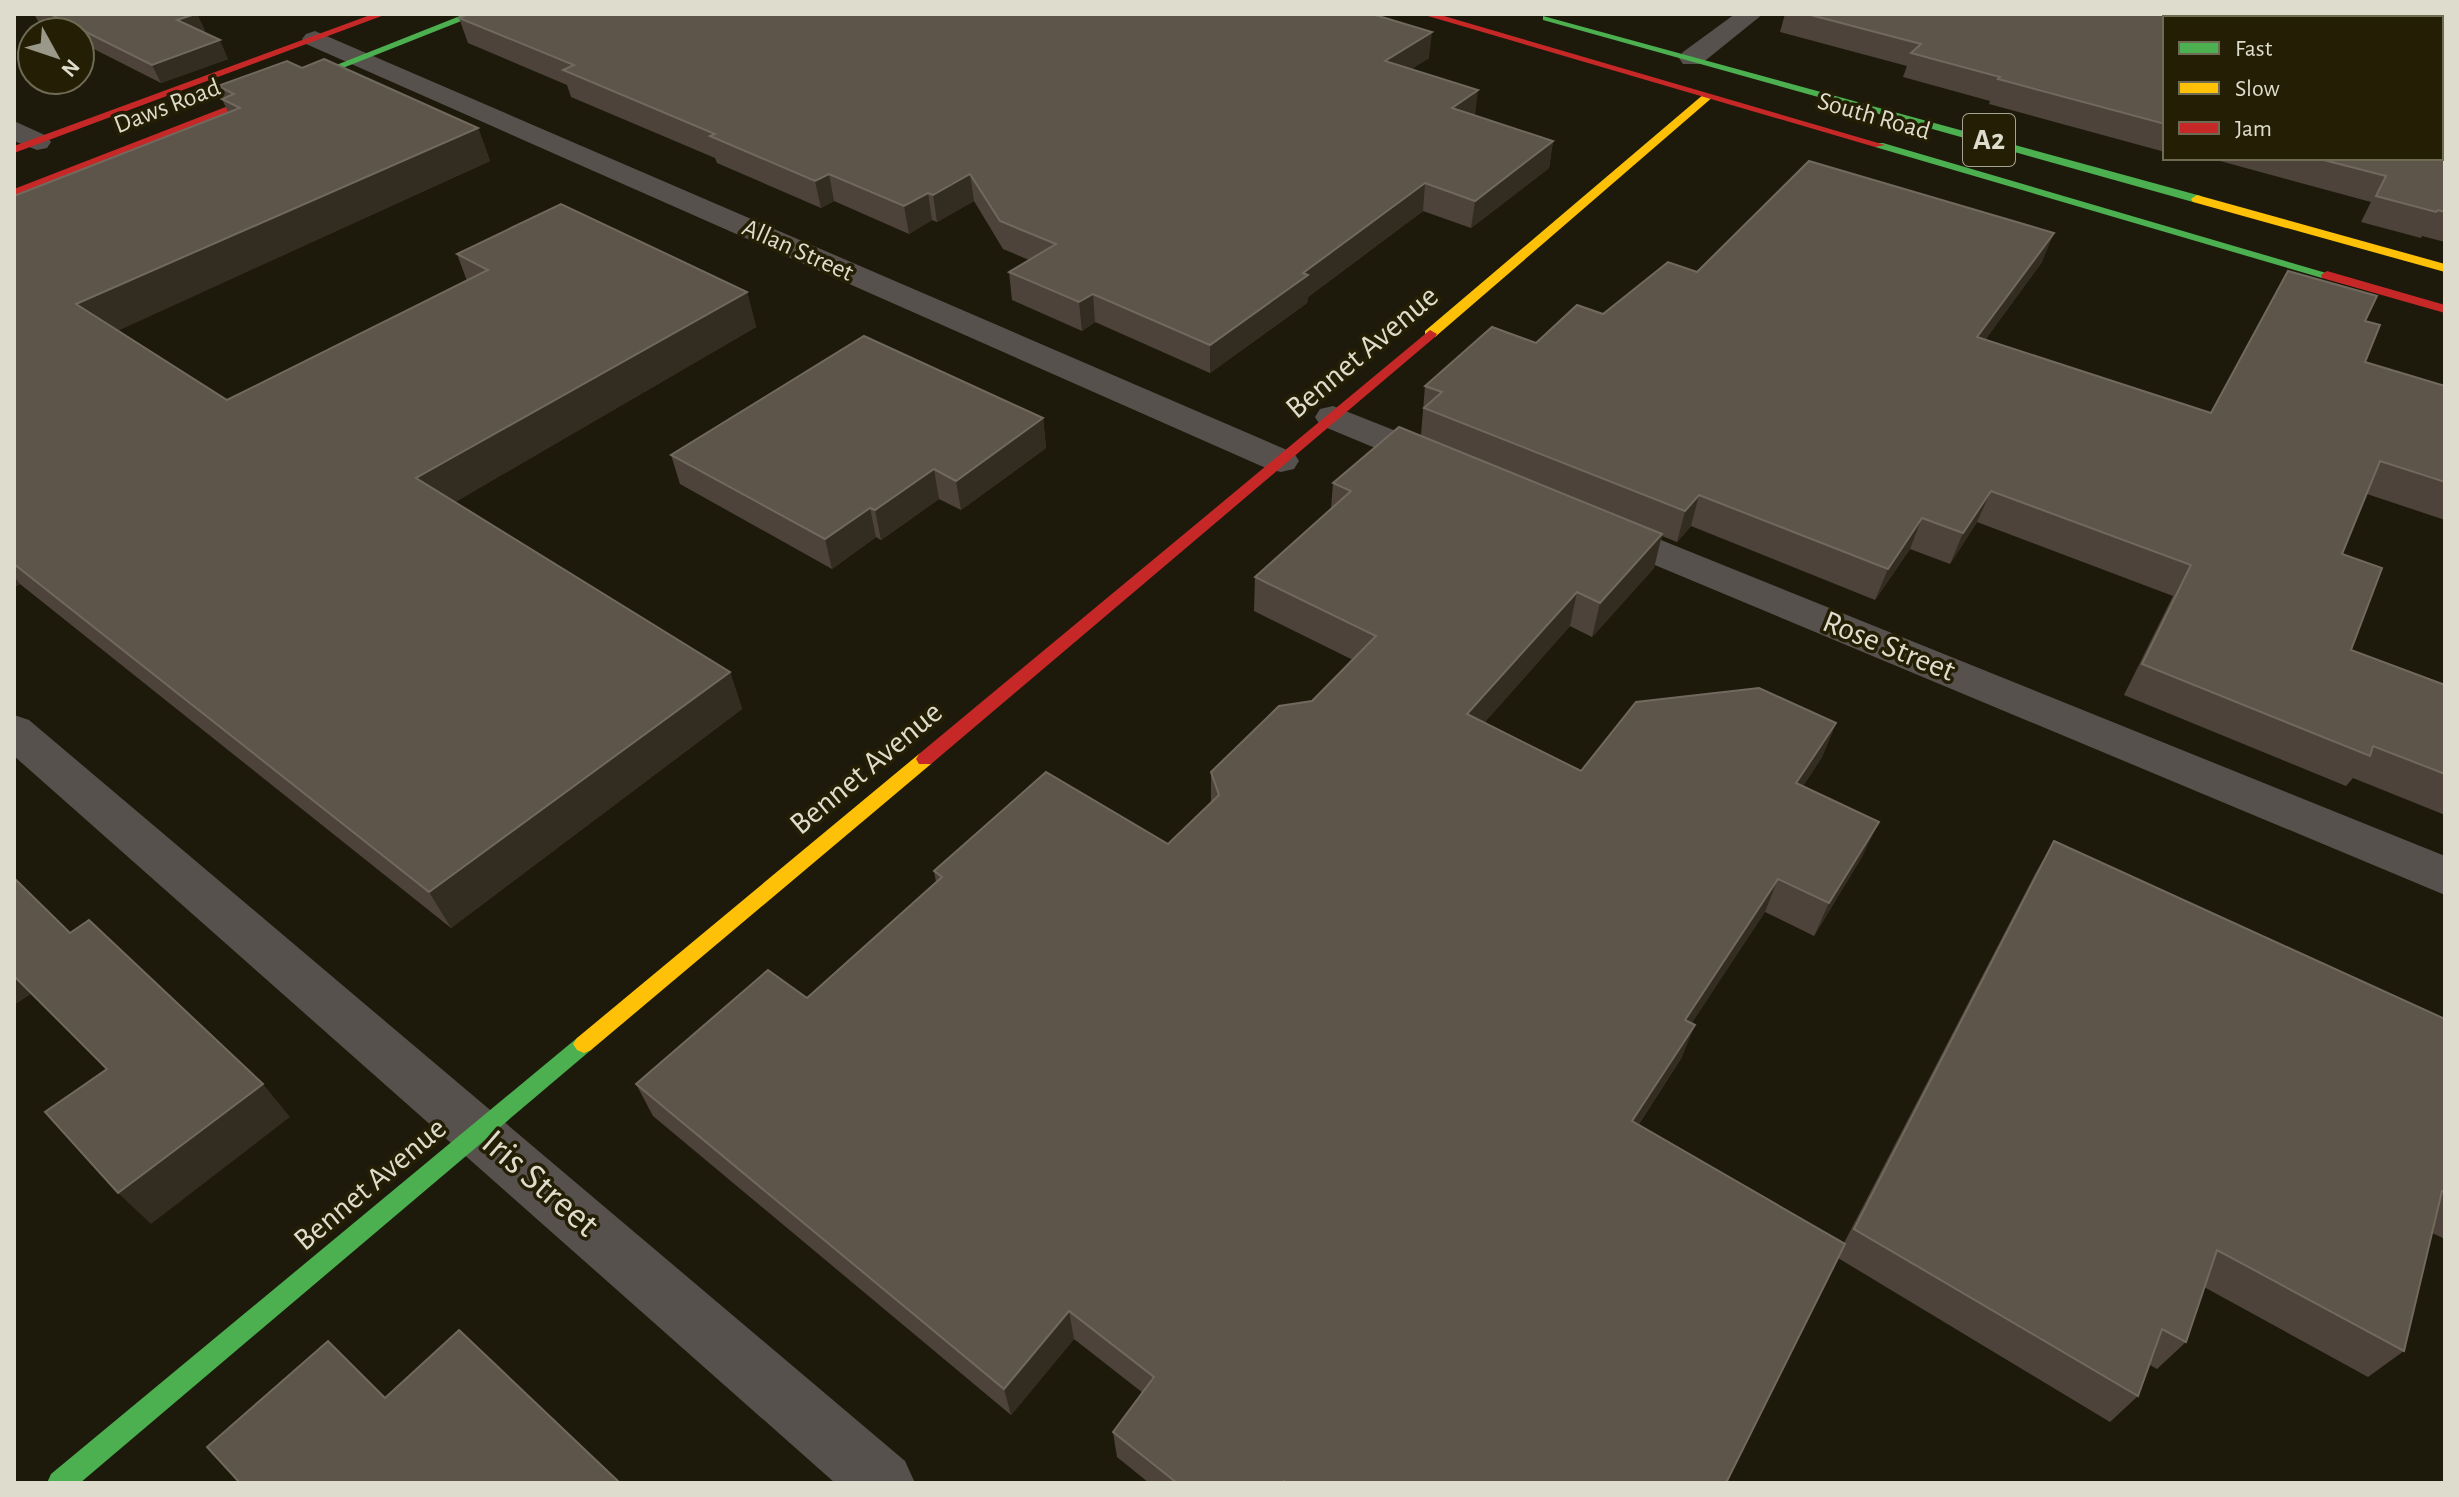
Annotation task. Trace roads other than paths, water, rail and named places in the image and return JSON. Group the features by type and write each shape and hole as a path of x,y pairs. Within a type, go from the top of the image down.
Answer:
{"main road":[{"name":"Daws Road","path":"22,140 382,14"},
{"name":"Daws Road","path":"14,193 474,14"},
{"name":"South Road","path":"1426,14 2445,309"},
{"name":"South Road","path":"1533,14 2445,268"},
{"name":"Bennet Avenue","path":"60,1483 1281,461 1708,96"}],"street":[{"path":"1692,58 1751,14"},
{"name":"Allan Street","path":"315,39 1281,461"},
{"path":"1333,417 1478,477"},
{"name":"Rose Street","path":"1566,513 2445,876"},
{"name":"Iris Street","path":"14,731 883,1483"}]}
